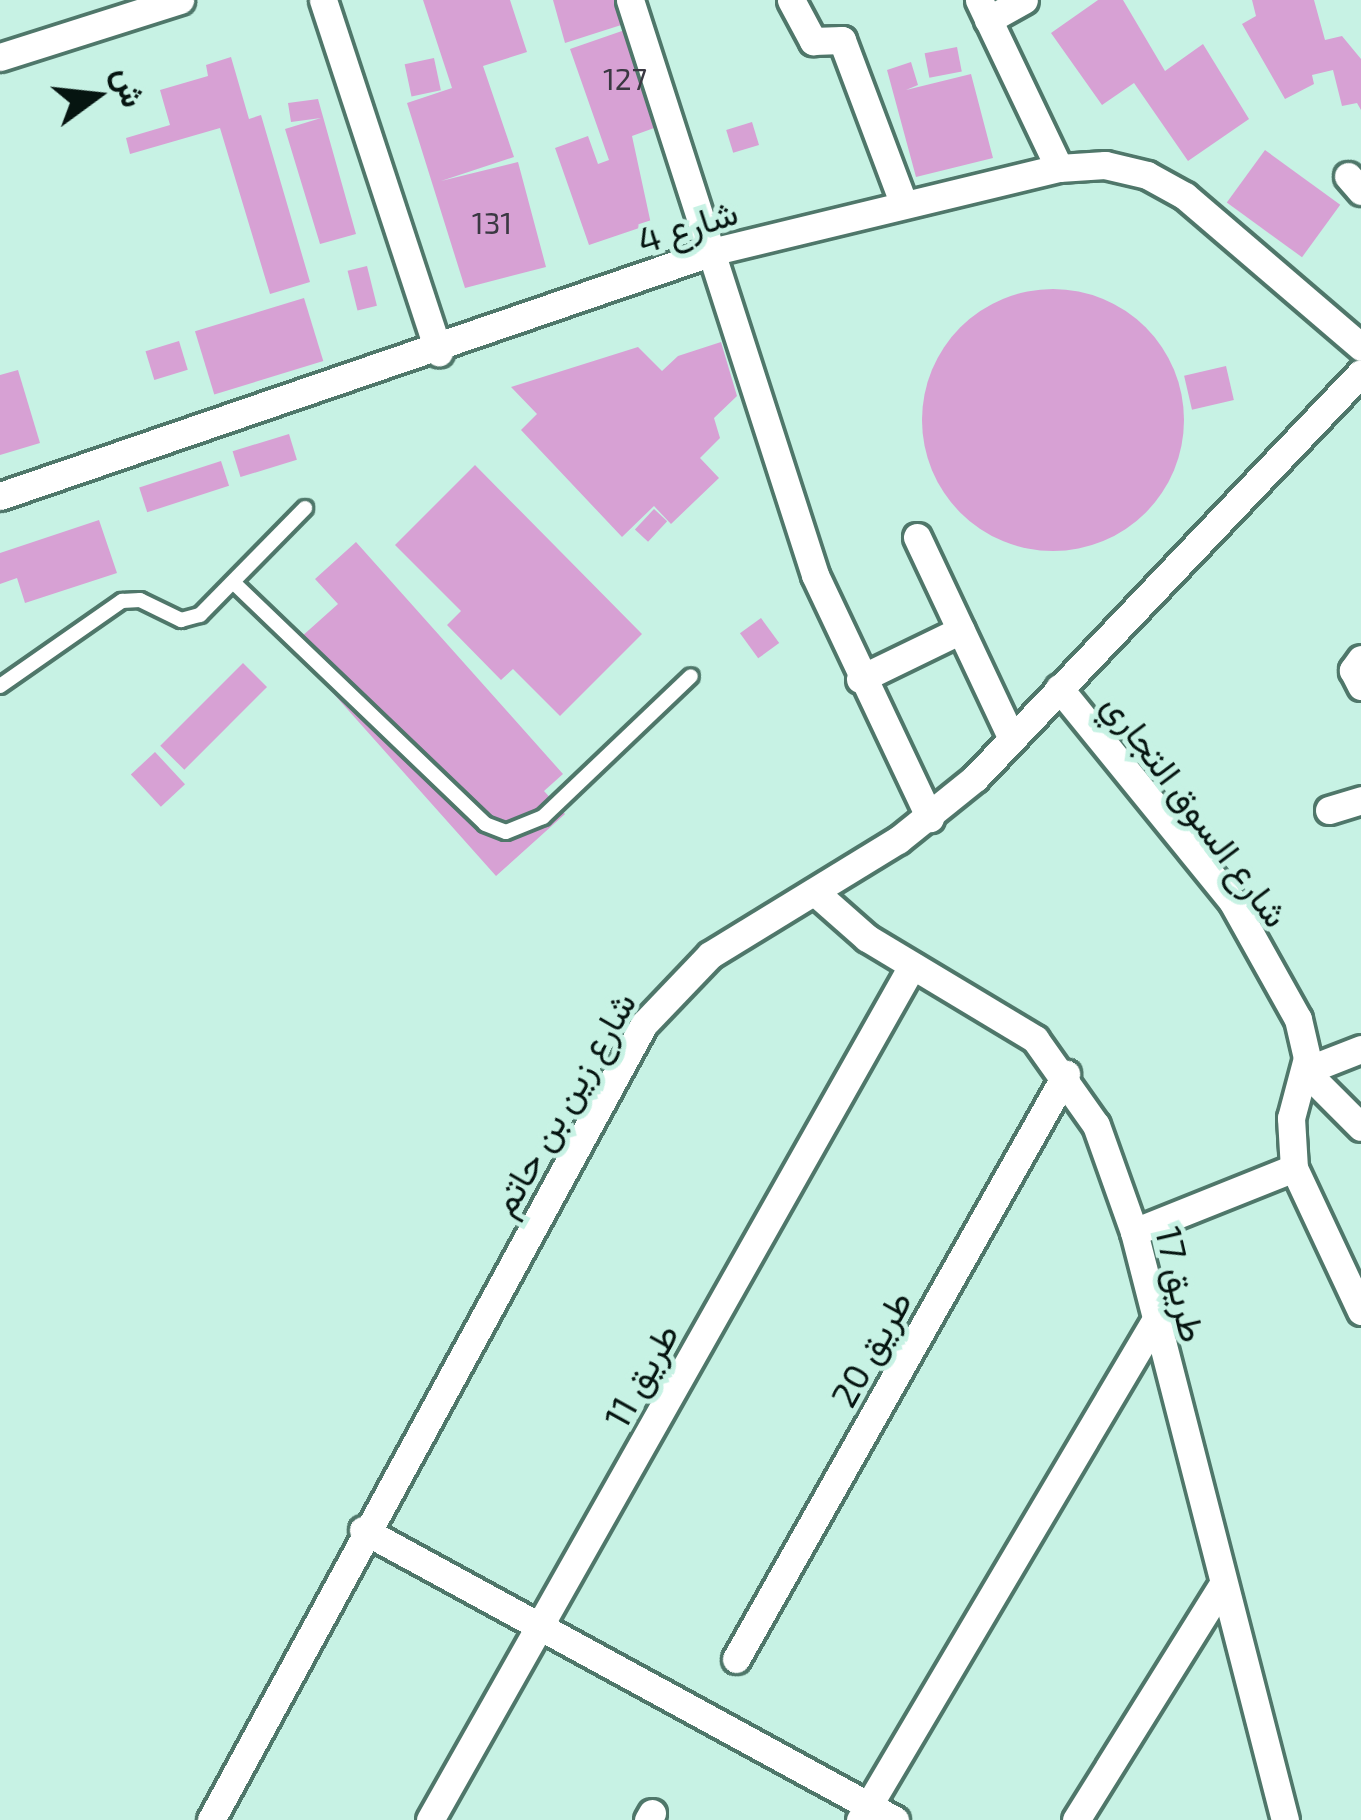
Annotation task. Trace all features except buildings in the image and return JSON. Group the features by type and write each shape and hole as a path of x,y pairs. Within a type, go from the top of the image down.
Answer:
{"street":[{"path":"0,57 180,0"},
{"path":"322,0 439,352"},
{"path":"630,0 715,251 776,469 860,679 930,818"},
{"path":"791,0 813,41 842,40 902,200"},
{"path":"1024,0 983,10 1059,168"},
{"name":"شارع 4","path":"0,496 439,352 715,251 902,200 1059,168 1126,170 1185,196 1361,347"},
{"name":"شارع زين بن حاتم","path":"212,1820 363,1530 644,1024 710,955 930,818 1012,739 1361,373"},
{"path":"917,537 1012,739"},
{"path":"860,679 962,630"},
{"path":"1361,659 1353,670 1361,686"},
{"name":"شارع السوق التجاري","path":"1059,688 1249,926 1303,1031 1305,1071 1291,1118 1294,1168 1352,1273 1361,1311"},
{"path":"1330,810 1361,800"},
{"name":"طريق 17","path":"816,893 912,966 999,1012 1066,1074 1096,1125 1134,1232 1153,1324 1285,1820"},
{"name":"طريق 11","path":"430,1820 912,966"},
{"path":"1361,1049 1305,1071 1361,1127"},
{"name":"طريق 20","path":"736,1659 1066,1074"},
{"path":"1134,1232 1294,1168"},
{"path":"864,1813 1153,1324"},
{"path":"363,1530 864,1813 895,1820"},
{"path":"1076,1820 1221,1587"}],"lane":[{"path":"0,686 122,601 190,620 304,508"},
{"path":"233,582 485,824 506,832 543,817 691,676"}]}
